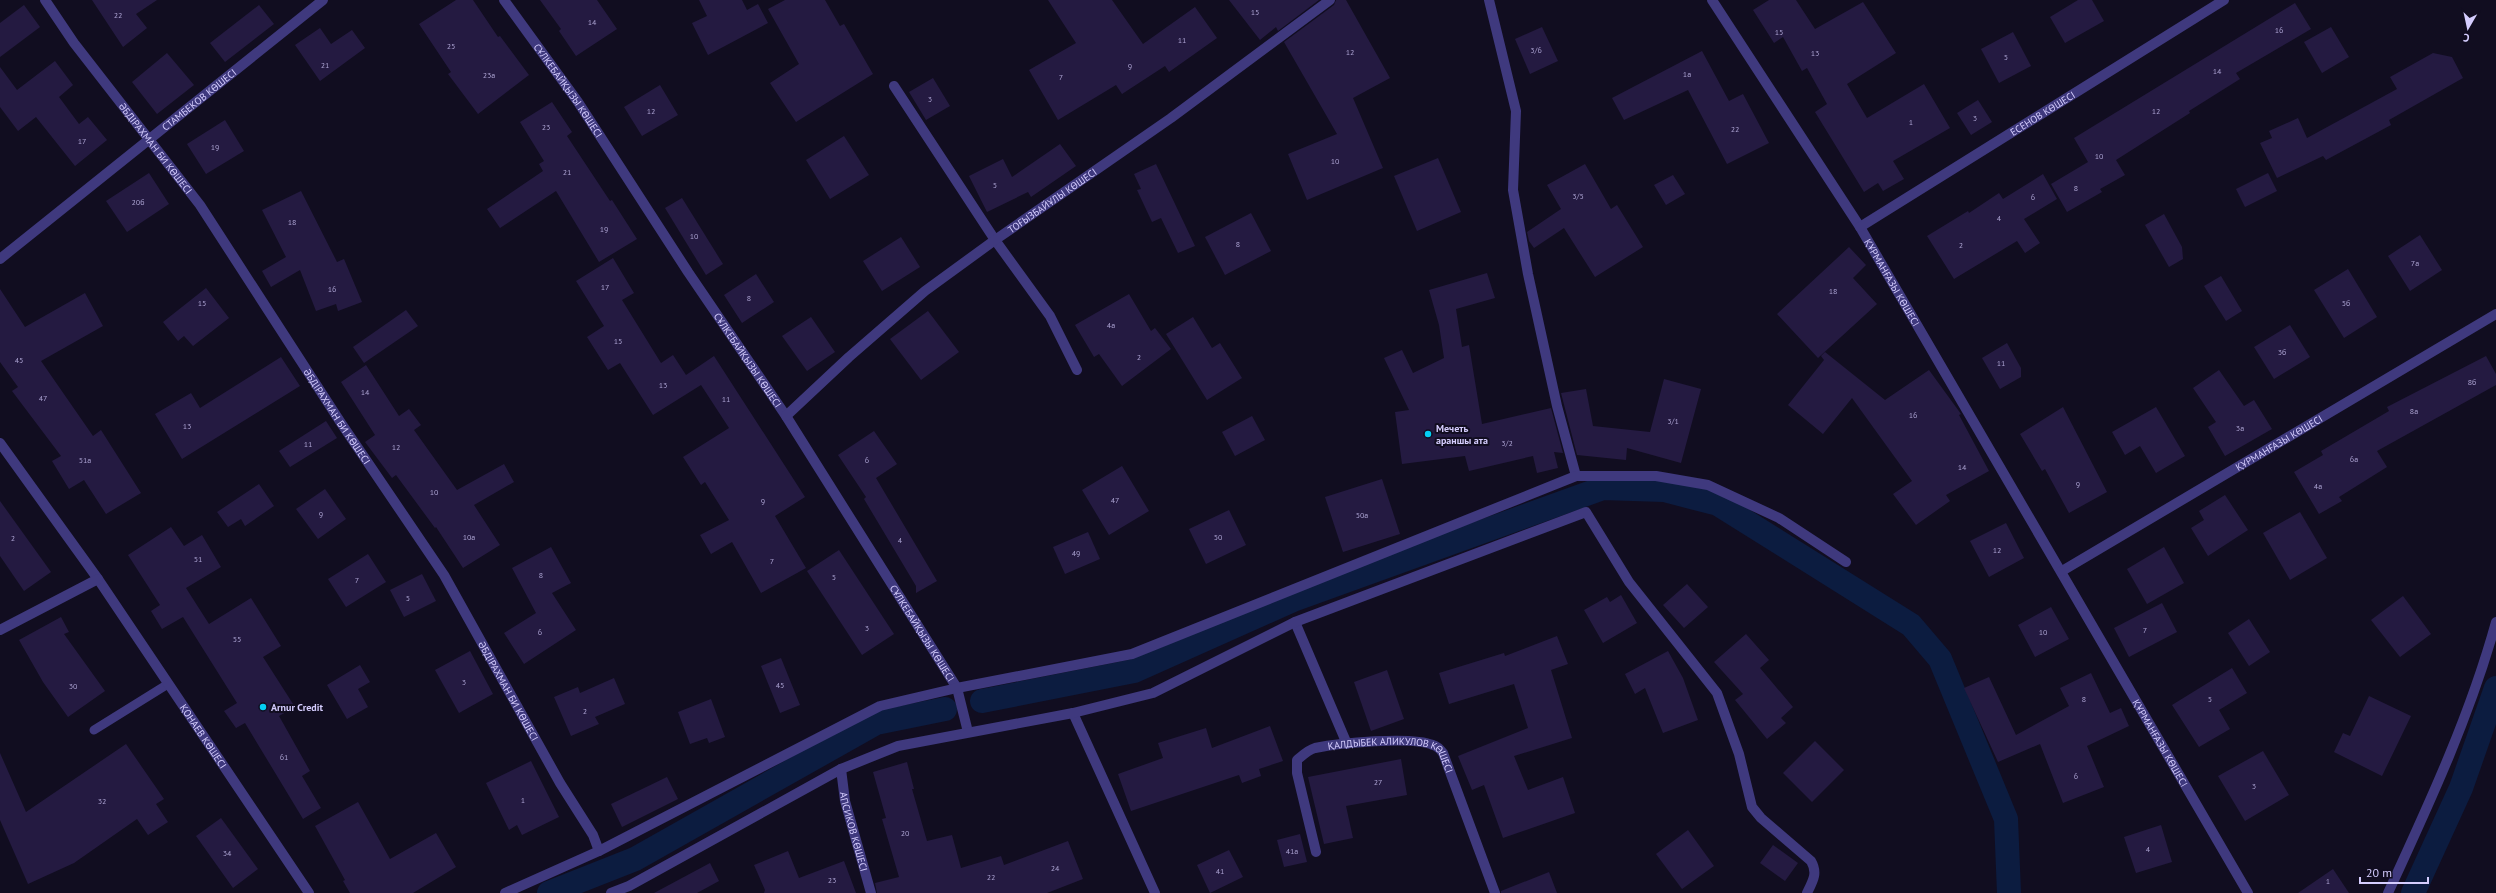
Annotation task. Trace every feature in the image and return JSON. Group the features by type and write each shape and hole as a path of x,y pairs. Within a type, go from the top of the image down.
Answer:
{"street":[{"name":"ӘБДІРАХМАН БИ КӨШЕСІ","path":"45,0 74,43 200,205 341,423 444,575 560,783 593,835 599,851"},
{"name":"СТАМБЕКОВ КӨШЕСІ","path":"0,259 324,0"},
{"name":"СҰЛКЕБАЙҚЫЗЫ КӨШЕСІ","path":"504,0 578,102 688,272 786,416 957,688 968,732"},
{"name":"ТОҒЫЗБАЙҰЛЫ КӨШЕСІ","path":"786,416 849,357 925,291 995,240 1171,118 1330,0"},
{"path":"1489,0 1516,111 1513,190 1528,274 1557,406 1576,476"},
{"name":"ҚҰРМАНҒАЗЫ КӨШЕСІ","path":"1712,0 1860,227 2062,571 2248,893"},
{"name":"ЕСЕНОВ КӨШЕСІ","path":"1860,227 2224,0"},
{"path":"894,86 995,240 1050,316 1077,370"},
{"name":"ҚҰРМАНҒАЗЫ КӨШЕСІ","path":"2062,571 2496,314"},
{"name":"ҚОНАЕВ КӨШЕСІ","path":"0,443 98,579 309,893"},
{"path":"505,893 599,851 880,706 957,688 1132,654 1576,476 1656,476 1708,485 1779,518 1846,562"},
{"path":"611,893 636,882 842,769 898,746 1073,713 1153,693 1295,622 1586,512 1630,582 1717,694 1739,754 1752,807 1761,818 1812,861 1816,869 1815,877 1808,893"},
{"path":"0,630 98,579"},
{"path":"1295,622 1347,744"},
{"path":"2388,893 2443,775 2483,669 2496,622"},
{"path":"1073,713 1155,893"},
{"name":"ҚАЛДЫБЕК АЛИКУЛОВ КӨШЕСІ","path":"1316,852 1297,773 1297,760 1314,748 1347,744 1402,742 1423,743 1439,748 1495,893"},
{"name":"АПСИКОВ КӨШЕСІ","path":"842,769 845,800 871,893"}],"lane":[{"path":"94,730 168,684"}],"building":[{"path":"92,0 157,0 136,14 147,28 123,47"},
{"path":"456,0 473,0 498,37 500,36 529,75 478,114 448,74 451,72 419,24"},
{"path":"540,0 597,0 617,29 576,56 559,31 561,29"},
{"path":"699,0 742,0 747,10 758,4 768,23 708,55 692,23 707,16"},
{"path":"785,0 825,0 840,26 844,24 873,74 796,122 770,83 799,64 768,9"},
{"path":"1048,0 1112,0 1143,44 1195,7 1217,38 1169,72 1165,66 1122,94 1116,85 1058,120 1029,70 1076,43"},
{"path":"1229,0 1319,0 1278,31 1276,27 1260,40"},
{"path":"1336,0 1346,0 1390,78 1353,98 1383,168 1307,200 1288,154 1337,134 1284,42 1334,5"},
{"path":"1769,0 1796,0 1815,29 1863,2 1896,53 1847,84 1867,118 1924,84 1950,128 1893,161 1904,179 1883,191 1878,183 1864,192 1815,112 1827,104 1807,68 1802,71 1783,37 1774,43 1753,10"},
{"path":"2078,0 2092,0 2104,21 2065,43 2050,17"},
{"path":"2295,3 2311,29 2236,73 2240,79 2116,160 2125,175 2100,189 2102,192 2067,212 2051,184 2088,162 2074,138"},
{"path":"24,5 40,27 0,57 0,23"},
{"path":"259,5 274,24 225,62 210,43"},
{"path":"1542,27 1558,61 1530,74 1515,39"},
{"path":"2331,27 2349,57 2322,73 2304,42"},
{"path":"320,28 331,44 352,30 365,48 320,81 295,45"},
{"path":"2013,32 2031,66 1999,83 1981,49"},
{"path":"1702,51 1729,101 1743,94 1769,143 1727,164 1688,90 1624,120 1612,98"},
{"path":"167,53 194,85 157,114 132,82"},
{"path":"2433,53 2452,57 2463,78 2389,120 2391,125 2326,160 2323,156 2277,178 2260,143 2272,138 2269,131 2298,118 2307,138 2397,89 2390,77"},
{"path":"55,61 73,85 59,97 79,124 88,117 107,140 75,166 36,117 18,131 0,107 0,67 17,90"},
{"path":"933,78 950,106 926,120 909,92"},
{"path":"660,85 678,115 642,136 624,107"},
{"path":"1978,100 1992,122 1971,135 1957,113"},
{"path":"552,102 572,132 567,136 610,201 612,200 637,239 599,262 556,191 500,228 487,209 543,171 539,164 544,161 520,122"},
{"path":"225,120 244,151 206,174 187,144"},
{"path":"844,136 869,175 830,199 806,160"},
{"path":"1060,144 1076,166 1031,197 1028,192 987,212 969,176 1003,159 1012,177"},
{"path":"1438,158 1461,212 1417,231 1394,176"},
{"path":"1156,164 1195,246 1178,253 1161,218 1152,222 1137,190 1141,189 1134,174"},
{"path":"1585,164 1611,209 1617,205 1643,247 1595,277 1564,228 1534,248 1529,241 1527,232 1561,209 1547,185"},
{"path":"149,173 169,204 127,232 106,201"},
{"path":"2268,173 2277,191 2245,207 2236,189"},
{"path":"2043,174 2057,199 2024,219 2040,243 2025,253 2017,241 1954,279 1927,236 1968,211 1969,213 1999,193 2003,199"},
{"path":"1673,175 1685,194 1666,205 1654,185"},
{"path":"301,191 337,262 344,259 362,302 338,311 336,304 316,311 300,270 271,287 262,271 286,257 262,210"},
{"path":"682,198 723,264 706,275 665,208"},
{"path":"1251,213 1271,251 1225,275 1205,237"},
{"path":"2164,214 2182,247 2183,259 2169,267 2145,225"},
{"path":"2420,235 2442,270 2410,291 2388,256"},
{"path":"901,237 920,267 882,291 863,261"},
{"path":"1849,247 1866,265 1853,278 1877,304 1818,358 1777,314"},
{"path":"613,258 634,293 622,300 661,363 673,355 686,375 714,356 805,497 775,516 806,568 761,593 732,542 711,554 700,535 729,520 705,482 701,485 683,457 729,428 701,385 653,415 620,363 608,370 587,337 604,326 576,281"},
{"path":"2348,269 2377,317 2344,338 2314,290"},
{"path":"1487,273 1495,298 1456,309 1462,347 1469,345 1482,424 1551,408 1563,453 1554,452 1558,468 1537,473 1533,456 1469,471 1465,456 1402,464 1395,412 1409,410 1384,358 1402,350 1413,373 1444,358 1439,325 1429,290"},
{"path":"756,274 774,302 742,323 724,295"},
{"path":"2221,276 2242,311 2226,321 2204,286"},
{"path":"206,288 229,318 193,346 184,336 178,341 163,322"},
{"path":"0,289 25,327 85,293 103,326 41,361 93,436 101,430 141,493 106,514 84,480 69,489 52,461 61,456 12,391 18,387 0,362"},
{"path":"1129,294 1151,331 1155,328 1171,349 1122,386 1099,354 1094,357 1075,325"},
{"path":"406,310 418,326 364,363 353,347"},
{"path":"928,311 959,352 921,380 890,339"},
{"path":"811,317 835,352 807,371 782,336"},
{"path":"1193,317 1212,348 1220,343 1242,378 1207,400 1166,334"},
{"path":"2290,325 2310,357 2274,379 2254,347"},
{"path":"2007,343 2021,368 2021,377 2000,389 1982,358"},
{"path":"1825,352 1885,400 1929,370 1961,414 1959,415 1989,471 1946,495 1950,501 1916,525 1893,494 1912,481 1852,398 1823,434 1788,405 1824,360 1821,356"},
{"path":"2486,356 2496,374 2496,385 2377,451 2387,467 2339,497 2342,501 2319,514 2294,472 2323,455 2321,451 2389,411 2387,407"},
{"path":"281,357 300,386 182,459 155,414 191,393 200,408"},
{"path":"366,365 399,416 409,409 421,425 414,430 457,490 504,464 514,482 474,505 500,545 463,568 436,527 435,528 396,475 392,478 365,442 375,435 341,382"},
{"path":"2219,370 2244,406 2254,400 2272,429 2225,456 2208,427 2216,422 2193,388"},
{"path":"1664,379 1701,389 1681,463 1627,448 1626,460 1577,455 1561,393 1586,389 1593,426 1650,432"},
{"path":"2063,407 2107,492 2069,513 2045,469 2042,471 2020,434"},
{"path":"2156,407 2185,456 2156,473 2140,446 2125,455 2112,432"},
{"path":"1252,416 1265,440 1235,456 1222,432"},
{"path":"326,421 337,438 290,467 279,451"},
{"path":"874,431 897,464 876,478 937,581 916,593 916,586 864,499 866,497 838,455"},
{"path":"1122,466 1149,511 1109,535 1082,490"},
{"path":"1382,479 1400,534 1343,552 1325,497"},
{"path":"259,484 274,506 245,526 241,519 228,527 217,512"},
{"path":"325,489 346,519 318,539 296,509"},
{"path":"2225,495 2248,530 2208,556 2191,528 2204,520 2199,511"},
{"path":"0,501 51,572 24,591 0,556"},
{"path":"1229,510 1246,545 1206,564 1189,529"},
{"path":"2300,512 2327,558 2290,580 2263,533"},
{"path":"2006,523 2024,558 1989,577 1970,541"},
{"path":"171,527 184,546 202,535 221,567 186,588 209,624 251,598 281,646 263,657 295,707 279,716 310,771 302,776 321,808 303,819 245,723 236,728 224,711 237,703 183,617 162,629 151,611 160,605 128,555"},
{"path":"1088,532 1100,559 1065,574 1053,547"},
{"path":"551,547 571,583 552,593 576,630 524,664 504,633 536,613 512,568"},
{"path":"2164,547 2184,583 2147,604 2127,569"},
{"path":"839,550 894,634 862,655 807,571"},
{"path":"368,554 386,582 346,607 328,579"},
{"path":"422,574 436,601 404,617 390,590"},
{"path":"1687,584 1708,607 1684,628 1663,605"},
{"path":"1621,595 1637,623 1603,643 1584,610 1607,597 1610,602"},
{"path":"2403,596 2431,634 2400,657 2371,620"},
{"path":"2162,603 2177,632 2129,657 2114,628"},
{"path":"2051,607 2069,639 2035,657 2018,625"},
{"path":"61,617 69,632 64,634 105,691 68,717 43,682 19,640"},
{"path":"2249,619 2270,652 2249,666 2228,633"},
{"path":"1746,634 1769,660 1760,668 1793,707 1781,718 1786,723 1767,739 1735,700 1743,694 1714,662"},
{"path":"1557,636 1568,664 1551,670 1572,738 1514,756 1528,790 1563,777 1575,813 1503,838 1484,785 1472,790 1458,756 1528,728 1514,684 1449,704 1439,673 1504,653 1505,656"},
{"path":"470,651 493,694 459,713 435,670"},
{"path":"1668,651 1683,678 1698,720 1663,733 1645,688 1635,694 1625,674"},
{"path":"781,658 800,705 780,713 761,666"},
{"path":"360,665 370,682 358,689 368,707 347,719 327,685"},
{"path":"2232,668 2247,693 2219,710 2230,729 2199,747 2172,705"},
{"path":"1387,670 1404,719 1371,731 1354,682"},
{"path":"2091,673 2110,713 2121,708 2129,726 2087,746 2104,787 2063,803 2040,744 1998,762 1964,688 1989,677 2016,735 2069,706 2060,688"},
{"path":"614,678 625,704 595,717 599,724 571,736 554,697 578,687 580,693"},
{"path":"2369,696 2411,716 2382,776 2334,752 2343,733 2350,736"},
{"path":"711,699 725,737 709,743 707,738 690,744 678,712"},
{"path":"1270,726 1283,761 1259,769 1261,776 1242,783 1239,775 1131,811 1118,774 1163,758 1158,743 1206,728 1212,748"},
{"path":"1815,741 1844,770 1812,802 1783,773"},
{"path":"126,744 164,799 156,804 168,822 148,835 137,819 74,863 28,884 0,820 0,753 26,812"},
{"path":"2263,751 2289,795 2245,821 2218,776"},
{"path":"1401,759 1407,795 1346,806 1353,838 1324,844 1308,777"},
{"path":"531,761 559,817 522,835 517,825 509,830 486,783"},
{"path":"907,762 914,789 912,789 927,841 952,835 961,868 1001,856 1004,865 1068,841 1083,879 1047,893 877,893 875,883 899,877 882,819 886,818 873,772"},
{"path":"667,777 678,799 622,827 611,804"},
{"path":"358,802 390,859 436,833 456,867 413,893 350,893 343,881 345,880 315,826"},
{"path":"221,818 258,869 233,888 196,836"},
{"path":"2161,825 2172,862 2136,873 2124,837"},
{"path":"1688,830 1714,866 1682,889 1656,854"},
{"path":"1300,834 1307,862 1284,867 1277,840"},
{"path":"1773,845 1798,863 1785,881 1760,863"},
{"path":"1229,850 1243,877 1210,893 1197,865"},
{"path":"788,851 799,878 844,861 856,893 764,893 765,890 754,865"},
{"path":"710,863 719,881 697,893 654,893"},
{"path":"2333,869 2349,893 2298,893"},
{"path":"1549,872 1557,893 1501,893 1501,891"}],"waterway":[{"path":"982,701 1134,671 1293,600 1603,488 1664,490 1718,504 1911,625 1940,659 2006,819 2009,893"},
{"path":"2413,893 2461,788 2496,688"},
{"path":"549,893 635,859 876,723 945,709"}],"place":[{"name":"Мечеть араншы ата","path":"1428,434"},
{"name":"Arnur Credit","path":"263,707"}]}
